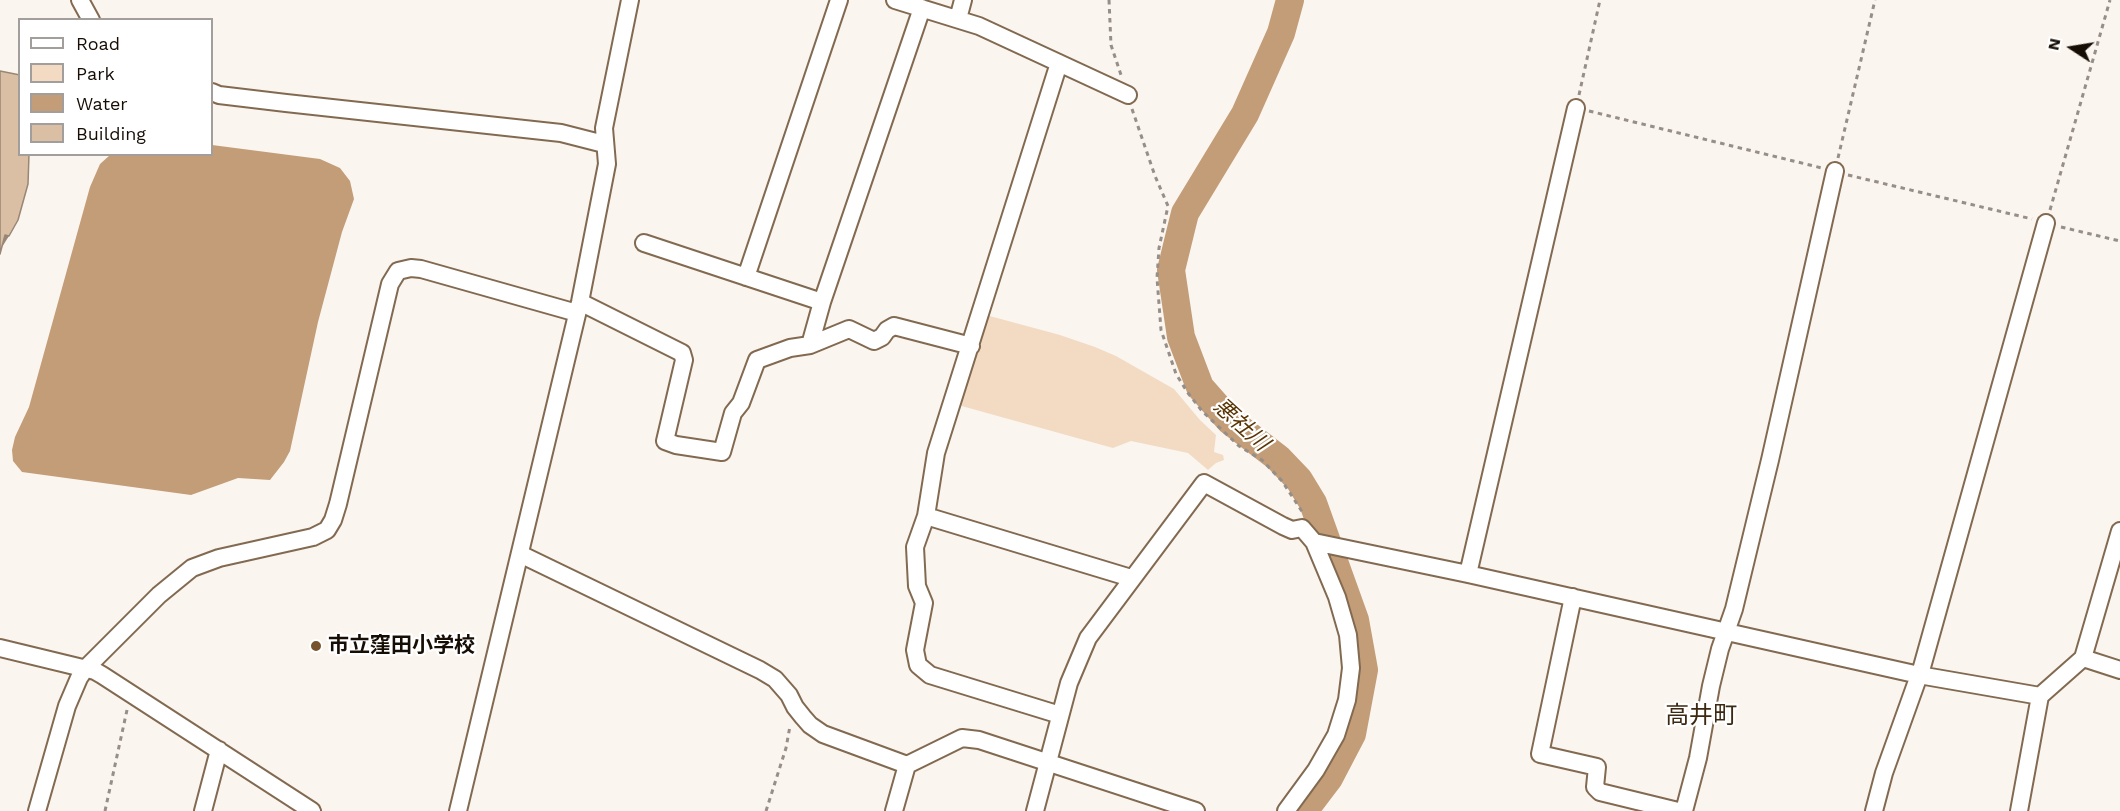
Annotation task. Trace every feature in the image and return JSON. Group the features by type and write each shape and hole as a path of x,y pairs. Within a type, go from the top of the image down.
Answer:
{"street":[{"path":"80,0 90,18"},
{"path":"458,811 579,308 607,164 604,128 630,0"},
{"path":"746,277 839,0"},
{"path":"895,0 980,26 1128,95"},
{"path":"958,19 963,0"},
{"path":"810,345 822,302 922,8"},
{"path":"1059,63 936,453 926,516 915,547 917,586 924,603 915,650 918,664 930,675 1060,715"},
{"path":"213,92 286,103 561,133 604,144"},
{"path":"1468,574 1575,108"},
{"path":"1684,811 1698,758 1711,686 1734,609 1765,483 1835,171"},
{"path":"1874,811 1884,773 1919,675 2046,223"},
{"path":"644,243 822,302"},
{"path":"37,811 72,690 85,669 159,595 192,568 219,558 313,537 327,530 338,504 390,284 398,271 411,268 421,269 579,308 682,353 684,360 665,441 676,445 722,452 733,413 741,404 757,360 790,348 810,345 849,329 874,341 882,338 887,330 894,326 971,346"},
{"path":"1035,811 1069,683 1088,638 1204,483 1283,526 1292,530 1302,528 1316,543 1337,597 1348,635 1351,668 1347,700 1336,735 1316,770 1286,811"},
{"path":"926,516 1131,578"},
{"path":"2019,811 2040,696 2083,658 2120,531"},
{"path":"1316,543 1468,574 1919,675 2040,696"},
{"path":"520,554 760,670 775,679 810,725 824,734 907,765 962,738 980,740 1196,811"},
{"path":"1573,597 1540,754 1597,767 1595,787 1600,792 1678,811"},
{"path":"0,648 102,675 312,811"},
{"path":"2083,658 2120,670"},
{"path":"202,811 219,750"},
{"path":"894,811 907,765"}],"path":[{"path":"1109,0 1111,45 1167,206 1159,248 1157,278 1161,330 1176,374 1188,393 1219,429 1239,446 1262,460 1282,481 1305,516 1302,528"},
{"path":"1575,108 1600,0"},
{"path":"1835,171 1875,0"},
{"path":"2046,223 2110,0"},
{"path":"105,811 130,693"},
{"path":"766,811 786,748 795,707"}],"green space":[{"path":"986,315 1095,347 1116,356 1174,389 1216,435 1214,452 1223,455 1224,460 1208,470 1188,453 1131,441 1113,448 958,405"}],"water":[{"path":"213,145 320,159 340,168 350,181 354,199 342,232 318,322 290,451 270,480 238,478 191,495 22,472 13,461 12,450 15,437 29,407 90,187 100,164 109,156 213,156"}],"building":[{"path":"0,71 18,75 18,156 29,156 28,184 18,220 9,236 5,235 0,254"}],"waterway":[{"name":"悪社川","path":"1290,0 1281,33 1245,114 1185,213 1171,270 1181,337 1200,387 1230,421 1278,458 1299,480 1313,503 1355,620 1364,670 1352,734 1329,778 1304,811"}],"place":[{"name":"市立窪田小学校","path":"316,646"}],"district":[{"name":"高井町","path":"1701,716"}]}
